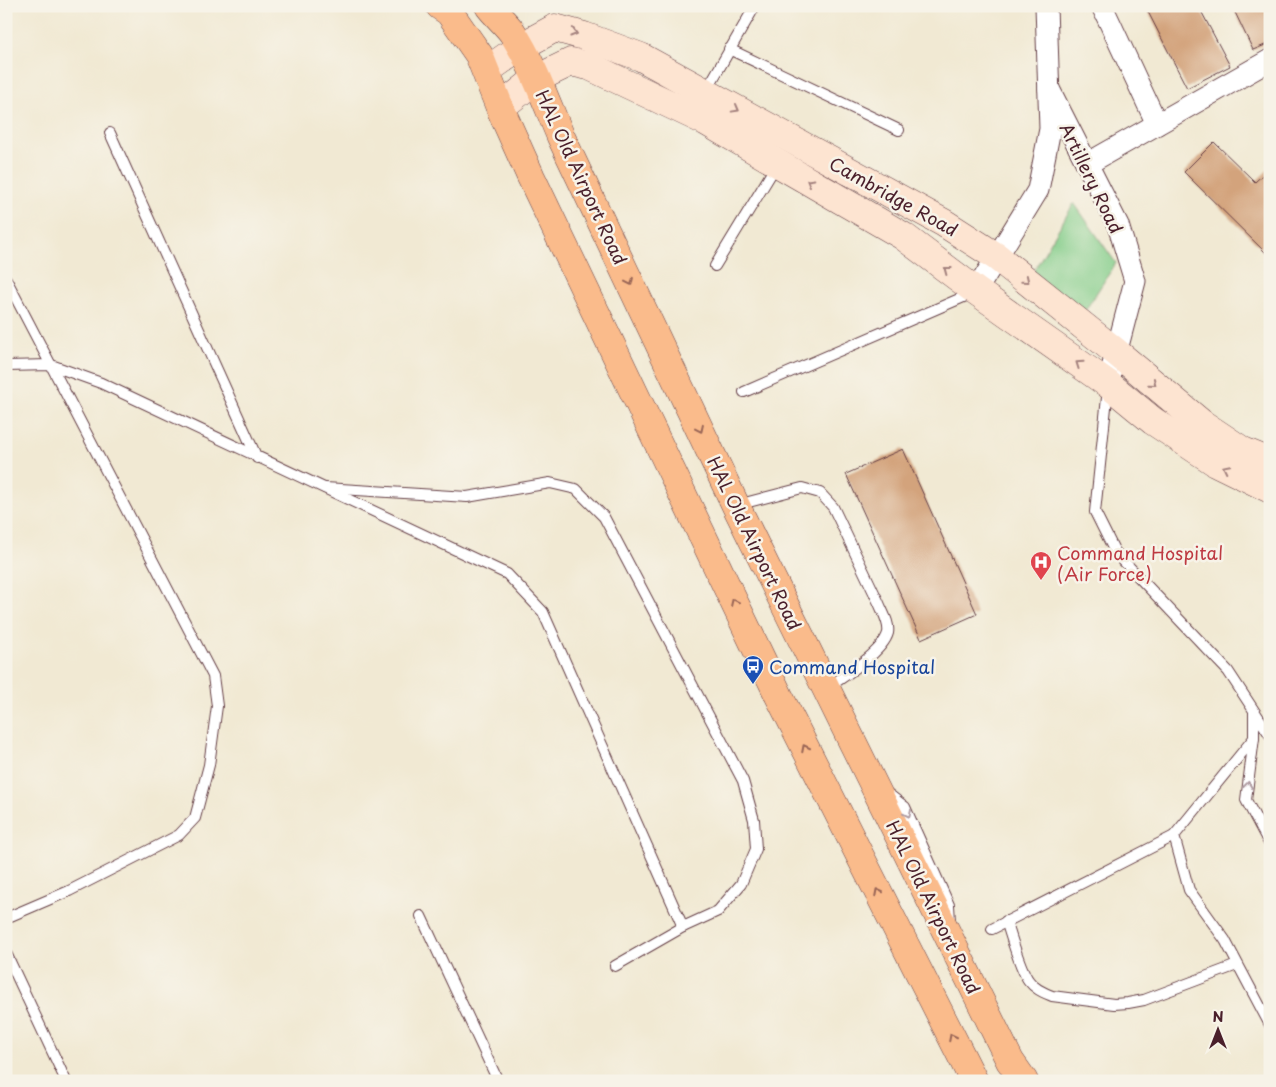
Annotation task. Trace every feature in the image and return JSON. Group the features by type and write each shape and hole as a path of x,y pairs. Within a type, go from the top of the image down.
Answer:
{"main road":[{"path":"440,6 449,12 478,55 486,71 500,108 779,696 974,1081"},
{"name":"HAL Old Airport Road","path":"489,6 511,31 536,79 561,137 736,506 1010,1061 1024,1081"}],"street":[{"name":"Artillery Road","path":"976,291 1038,190 1050,129 1046,6"},
{"path":"1102,6 1156,124"},
{"name":"Cambridge Road","path":"486,71 520,47 555,28 584,36 641,57 944,223 997,257 1201,423 1243,450 1270,462"},
{"path":"1087,164 1270,60"},
{"name":"Cambridge Road","path":"500,108 536,79 571,62 589,66 706,121 903,236 976,291 1108,384 1153,421 1215,462 1270,489"},
{"name":"Artillery Road","path":"1049,89 1118,225 1135,281 1108,384"}],"lane":[{"path":"705,92 755,6"},
{"path":"729,49 899,130"},
{"path":"110,133 257,458"},
{"path":"715,266 778,163"},
{"path":"6,279 213,676 217,706 209,765 195,818 179,835 69,891 6,918"},
{"path":"744,392 976,291"},
{"path":"6,366 51,365 101,384 507,574 543,612 683,927"},
{"path":"1108,384 1095,512 1115,552 1228,671 1270,735"},
{"path":"318,487 467,497 550,483 576,489 604,517 743,781 754,820 756,849 742,884 718,911 683,927 615,966"},
{"path":"736,506 802,488 820,493 833,507 879,603 888,631 882,644 860,665 826,688"},
{"path":"1254,712 1254,738 1246,800 1270,845"},
{"path":"992,929 1006,920 1174,836 1254,738"},
{"path":"1174,836 1189,890 1225,940 1270,1025"},
{"path":"421,916 498,1081"},
{"path":"1006,920 1023,972 1028,980 1043,992 1052,996 1114,1004 1128,1003 1144,1000 1237,965"},
{"path":"6,953 66,1081"}],"green space":[{"path":"1074,203 1116,263 1077,323 1027,282"}],"building":[{"path":"1145,6 1206,6 1200,9 1230,66 1187,88"},
{"path":"1232,6 1270,6 1270,43 1253,50"},
{"path":"1214,142 1255,182 1270,168 1270,257 1184,172"},
{"path":"903,449 977,614 921,639 846,474"}],"place":[{"name":"Command Hospital (Air Force)","path":"1041,581"},
{"name":"Command Hospital","path":"753,685"}]}
